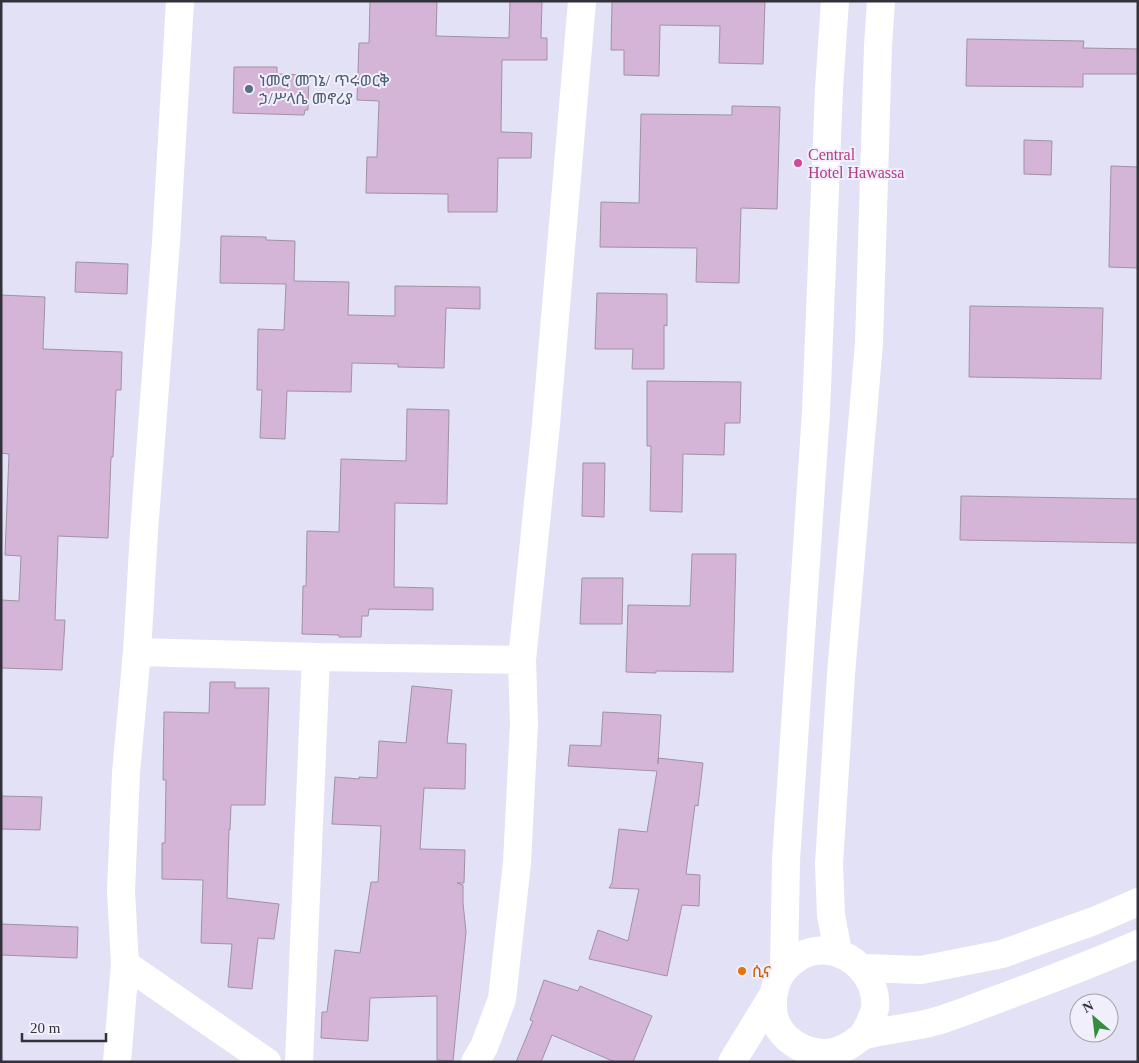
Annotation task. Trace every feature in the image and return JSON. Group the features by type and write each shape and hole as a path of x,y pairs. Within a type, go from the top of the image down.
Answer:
{"street":[{"path":"117,1062 125,964 121,891 126,773 137,652 166,242 180,1"},
{"path":"475,1062 487,1040 502,999 517,863 524,724 522,660 546,424 582,1"},
{"path":"784,968 786,860 816,412 829,89 835,1"},
{"path":"838,952 831,915 829,864 841,674 869,343 881,1"},
{"path":"137,652 522,660"},
{"path":"299,1062 316,657"},
{"path":"862,968 921,970 1002,954 1094,921 1138,902"},
{"path":"863,1035 932,1022 1024,990 1138,944"},
{"path":"732,1062 772,995 776,981 784,968 795,959 809,952 823,950 838,952 851,958 862,968 870,980 874,994 874,1008 870,1022 863,1035 851,1045 829,1057 796,1045 784,1036 772,1010 772,995"},
{"path":"125,964 267,1062"}],"building":[{"path":"370,1 437,1 436,36 509,38 510,1 542,1 541,38 547,38 547,60 502,60 501,132 532,133 531,158 498,158 497,212 448,212 448,194 366,193 367,157 377,157 379,101 357,100 359,43 369,43"},
{"path":"612,1 765,1 763,64 719,63 720,26 660,25 659,76 624,75 624,50 611,50"},
{"path":"967,39 1084,41 1083,48 1138,49 1138,74 1083,74 1083,87 966,86"},
{"path":"234,67 277,67 277,74 309,75 308,110 305,110 304,115 233,113"},
{"path":"732,106 780,107 777,209 741,208 739,283 696,282 697,248 600,247 601,202 639,203 641,114 732,115"},
{"path":"1024,140 1052,141 1051,175 1024,174"},
{"path":"1111,166 1138,167 1138,268 1109,267"},
{"path":"221,236 266,237 266,240 295,241 294,281 349,282 348,315 395,316 395,286 480,287 480,309 446,308 444,368 352,363 351,392 287,391 285,439 260,438 262,390 257,390 258,329 284,330 286,284 220,283"},
{"path":"76,262 128,264 127,294 75,292"},
{"path":"597,293 667,294 667,326 664,325 664,369 632,369 633,349 595,349"},
{"path":"1,295 45,297 43,349 122,352 121,390 116,390 108,538 58,536 55,620 65,620 62,670 1,668 1,600 19,601 21,556 5,555 9,454 1,453"},
{"path":"970,306 1103,308 1101,379 969,377"},
{"path":"647,381 741,382 740,423 725,423 724,455 683,454 682,512 650,511 651,446 647,446"},
{"path":"407,409 449,410 447,504 395,503 394,587 433,588 433,610 369,609 368,616 362,616 361,637 302,634 303,586 306,586 307,531 339,532 341,459 406,461"},
{"path":"583,463 605,463 604,517 582,516"},
{"path":"961,496 1138,499 1138,543 960,540"},
{"path":"692,554 736,554 733,672 626,672 628,605 690,606"},
{"path":"582,578 623,578 622,624 580,624"},
{"path":"210,682 235,682 235,688 269,688 265,805 231,805 229,829 227,898 279,904 274,939 258,938 252,989 228,987 232,944 201,943 203,880 162,879 162,843 165,843 166,780 163,780 164,712 209,713"},
{"path":"412,686 452,690 447,743 466,744 465,789 424,788 420,849 465,850 464,883 457,883 463,885 466,932 453,1061 437,1060 437,996 370,998 368,1041 321,1038 322,1012 327,1012 335,950 360,953 371,882 378,882 381,826 332,824 335,777 377,778 379,741 406,743"},
{"path":"603,712 661,715 658,758 703,763 698,806 695,805 686,874 700,875 699,906 682,905 667,976 589,959 598,930 628,941 639,889 609,888 612,883 619,829 647,832 657,771 568,766 570,745 601,746"},
{"path":"1,796 42,797 40,830 1,829"},
{"path":"1,924 78,927 77,958 1,955"},
{"path":"544,980 578,991 580,986 652,1016 633,1062 615,1062 552,1035 541,1062 516,1062 533,1021 530,1020"}],"place":[{"name":"ነመሮ መገኔ/ ጥሩወርቅ ኃ/ሥላሴ መኖሪያ","path":"249,89"},
{"name":"Central Hotel Hawassa","path":"798,163"},
{"name":"ሲና","path":"742,971"}]}
